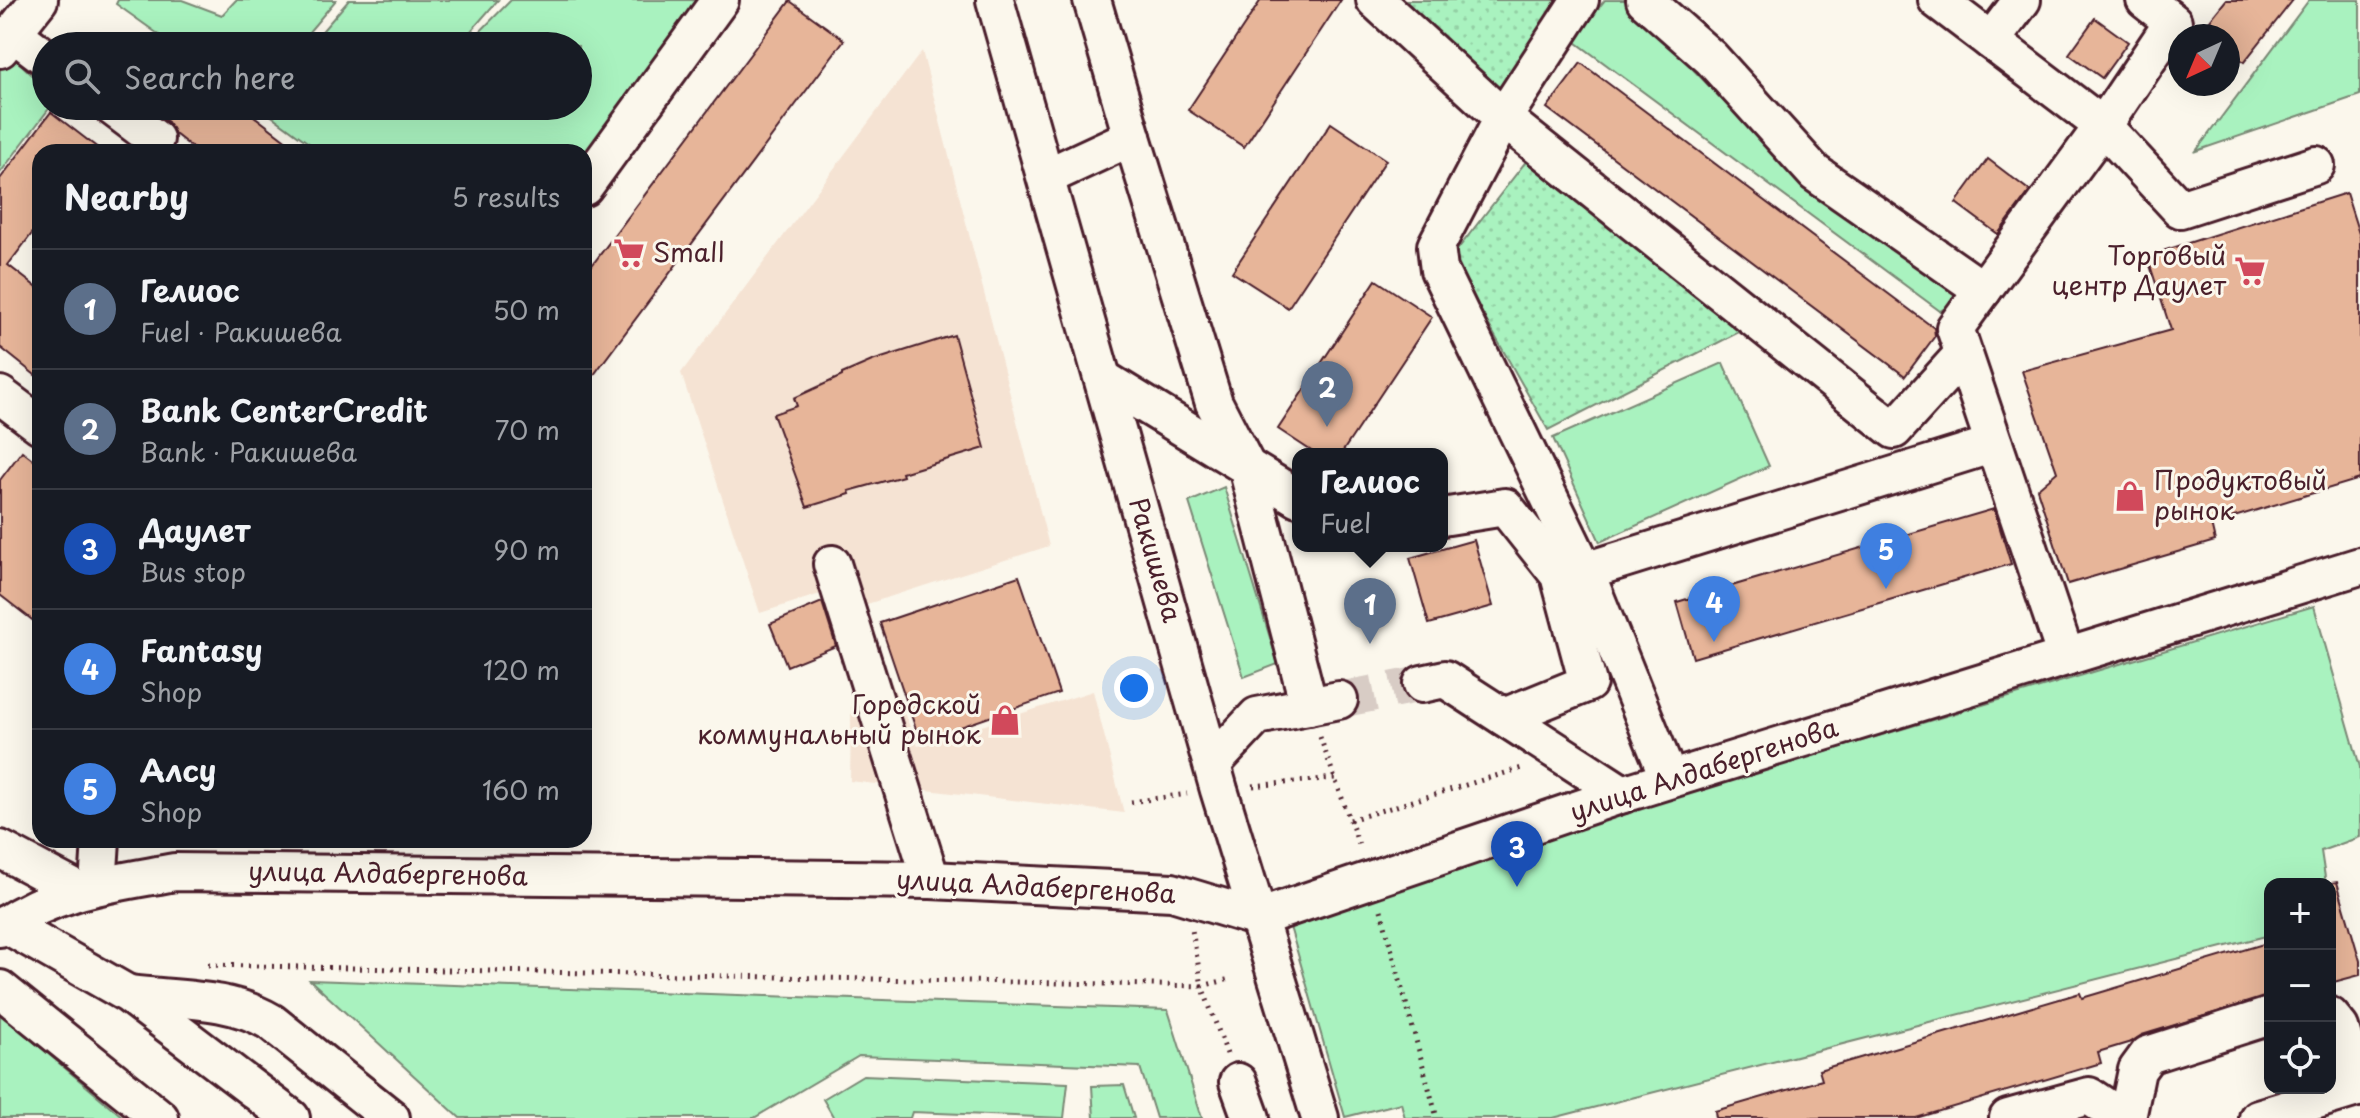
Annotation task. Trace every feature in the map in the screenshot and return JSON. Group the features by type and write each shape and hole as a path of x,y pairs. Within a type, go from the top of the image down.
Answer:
{"street":[{"path":"32,52 6,41 39,0"},
{"path":"592,176 720,0"},
{"name":"Ракишева","path":"995,0 1219,790 1320,1118"},
{"path":"1092,0 1214,403 1247,467 1324,703 1257,716 1213,763"},
{"path":"1375,0 1503,118 1894,430 1963,354"},
{"path":"1580,0 1503,118 1436,246 1439,270 1585,571 1669,779"},
{"path":"1645,0 1711,58 1815,173 1983,290"},
{"path":"1937,0 2103,126 2180,209 2316,165"},
{"path":"1991,41 2022,0"},
{"path":"2066,657 1955,328 2103,126 2173,22 2145,0"},
{"path":"126,120 153,144"},
{"path":"1046,177 1132,137"},
{"path":"1105,380 1292,494"},
{"path":"0,395 32,419"},
{"path":"1585,571 1994,444"},
{"path":"1448,516 1505,507 1559,575 1588,683 1504,717"},
{"path":"832,564 931,880"},
{"name":"улица Алдабергенова","path":"3,926 26,910 88,888 175,872 931,880 1185,894 1258,918 1669,779 2360,566"},
{"path":"1422,684 1445,679 1623,794"},
{"path":"0,849 88,888 99,848"},
{"path":"3,926 128,994 291,1118"},
{"path":"0,989 160,1118"},
{"path":"128,994 222,1004 257,1014 391,1118"},
{"path":"2008,1118 2089,1096 2124,1118 2137,1070 2148,1055 2264,1018"},
{"path":"2258,1118 2359,1088 2340,1028 2335,1022"},
{"path":"1238,1082 1251,1118"}],"path":[{"path":"1350,820 1563,756"},
{"path":"1185,894 1202,986 1238,1082"},
{"path":"200,965 1202,986 1230,979"}],"shaded area":[{"path":"922,51 1049,546 842,612 833,590 760,613 681,373"},
{"path":"881,658 918,746 1093,691 1124,813 850,781 852,661"}],"green space":[{"path":"118,0 182,0 222,15 236,0 336,0 309,32 155,32 116,4"},
{"path":"349,0 498,0 470,32 321,32"},
{"path":"511,0 719,0 592,156 592,144 310,144 277,120 592,120 592,32 480,32"},
{"path":"1356,0 1561,0 1487,110"},
{"path":"1605,0 1626,0 1798,178 1965,296 1940,311 1573,40"},
{"path":"2309,0 2360,0 2360,95 2196,151"},
{"path":"9,53 32,75 32,120 40,120 0,173 0,65"},
{"path":"1531,155 1741,331 1548,430 1451,258"},
{"path":"1723,363 1769,466 1600,542 1553,438"},
{"path":"1224,487 1278,664 1244,677 1189,502"},
{"path":"2314,606 2360,767 2360,837 2321,851 2325,878 2264,878 2264,937 1553,1118 1405,1118 1401,1103 1345,1117 1286,913"},
{"path":"310,980 1168,1010 1202,1118 1156,1118 1140,1067 859,1056 754,1118 460,1118"},
{"path":"0,1013 124,1118 0,1118"},
{"path":"863,1075 1068,1083 1064,1118 912,1112 910,1118 834,1118 823,1099"},
{"path":"1124,1085 1134,1118 1094,1118 1092,1086"}],"building":[{"path":"1261,0 1341,0 1244,147 1188,110"},
{"path":"2226,0 2293,0 2244,62 2240,59 2240,24 2207,24"},
{"path":"790,1 844,40 592,377 592,265"},
{"path":"2095,18 2128,42 2102,78 2069,54"},
{"path":"1581,63 1934,328 1935,336 1905,376 1547,108"},
{"path":"45,120 61,120 93,144 32,144 32,234 8,265 32,284 32,373 0,347 0,179"},
{"path":"165,120 259,120 291,144 188,144 175,134"},
{"path":"1331,123 1386,160 1288,308 1232,272"},
{"path":"1988,159 2030,191 1998,234 1956,203"},
{"path":"2346,193 2360,237 2360,479 2211,524 2215,541 2068,584 2037,489 2057,472 2022,371 2171,330 2147,256"},
{"path":"1376,280 1432,317 1345,448 1307,448 1278,429"},
{"path":"954,335 985,448 807,507 773,414 797,406 794,398 842,374 872,361"},
{"path":"22,451 32,459 32,620 0,595 0,480"},
{"path":"1994,509 2011,564 1693,658 1677,602"},
{"path":"1474,540 1493,606 1429,624 1410,558 1431,552 1448,552 1448,547"},
{"path":"1019,576 1059,693 920,741 880,623"},
{"path":"822,602 836,646 787,666 770,624"},
{"path":"2336,882 2360,961 2360,975 2336,981 2336,950"},
{"path":"2264,944 2264,998 2142,1035 2131,1042 2098,1052 2101,1063 1916,1118 1716,1118 1715,1111 1822,1080 1819,1070 2080,993 2082,998"}],"tunnel":[{"path":"1339,700 1422,684"}],"place":[{"name":"Small","path":"629,253"},
{"name":"Торговый центр Даулет","path":"2250,271"},
{"name":"Bank CenterCredit","path":"1327,427"},
{"name":"Продуктовый рынок","path":"2130,496"},
{"name":"Алсу","path":"1886,589"},
{"name":"Fantasy","path":"1714,642"},
{"name":"Гелиос","path":"1370,644"},
{"name":"Городской коммунальный рынок","path":"1005,720"},
{"name":"Даулет","path":"1517,887"}]}
